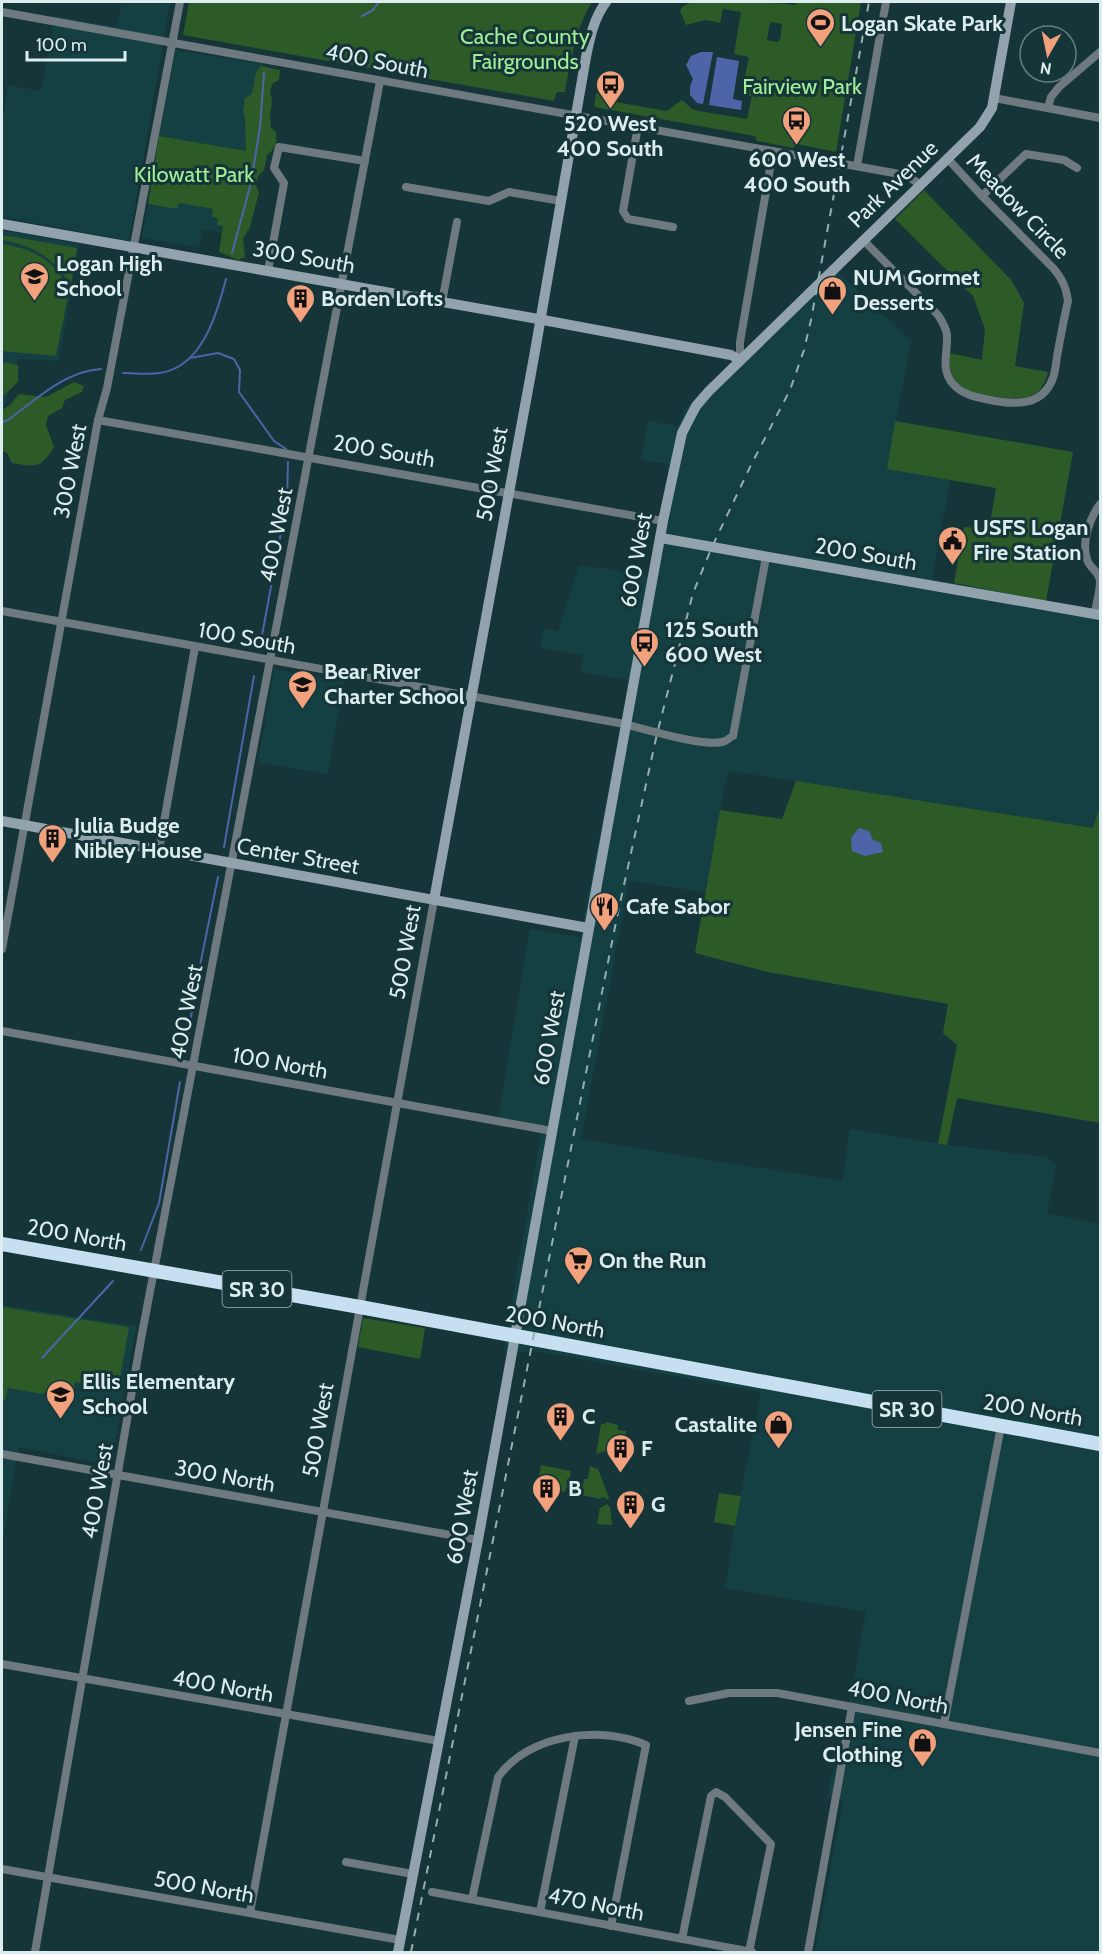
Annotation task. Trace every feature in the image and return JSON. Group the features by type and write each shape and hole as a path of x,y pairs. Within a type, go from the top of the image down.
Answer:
{"highway":[{"name":"200 North","path":"2,1244 360,1307 1101,1444"}],"street":[{"name":"300 West","path":"2,949 98,420 107,388 135,247 180,2"},
{"name":"500 West","path":"250,1913 591,32 606,2"},
{"path":"857,166 886,2"},
{"name":"Park Avenue","path":"740,360 980,127 992,108 1011,2"},
{"name":"400 South","path":"2,12 857,166 905,175 920,184"},
{"path":"1048,108 1051,97 1059,87 1101,52"},
{"name":"400 West","path":"35,1953 117,1474 380,81"},
{"path":"993,98 1101,118"},
{"path":"638,126 623,211 628,219 673,227"},
{"path":"268,271 284,183 274,168 277,149 281,146 365,161"},
{"path":"740,360 740,342 773,151"},
{"path":"982,196 1026,154 1064,160 1077,168"},
{"name":"Meadow Circle","path":"863,240 938,315 944,324 947,335 944,359 946,372 952,384 963,393 977,398 1013,404 1033,400 1040,396 1053,378 1068,301 1066,288 1062,278 947,158"},
{"path":"406,187 489,201 508,192 561,201"},
{"path":"442,302 457,222"},
{"name":"300 South","path":"2,224 540,319 731,355 740,360"},
{"name":"600 West","path":"398,1953 478,1540 588,928 677,454 686,422 696,406 740,360"},
{"name":"200 South","path":"98,420 663,521"},
{"path":"1098,615 1100,581 1097,572 1088,562 1086,542 1088,527 1101,504"},
{"name":"200 South","path":"661,538 1098,615"},
{"name":"100 South","path":"2,611 626,725 657,734 724,742 733,736 766,556"},
{"path":"159,850 195,646"},
{"name":"Center Street","path":"2,822 588,928"},
{"name":"100 North","path":"2,1031 552,1131"},
{"path":"944,1724 1001,1426"},
{"name":"300 North","path":"2,1454 478,1540"},
{"name":"400 North","path":"2,1664 439,1742"},
{"name":"400 North","path":"689,1701 729,1693 777,1693 1101,1753"},
{"path":"808,1953 852,1707"},
{"path":"540,1912 575,1736"},
{"path":"472,1899 498,1777 506,1766 531,1750 575,1736 611,1736 632,1739 646,1745 611,1926"},
{"path":"682,1939 711,1796 716,1792 725,1797 771,1844 751,1952"},
{"path":"346,1862 413,1874"},
{"name":"500 North","path":"2,1869 400,1940"},
{"name":"470 North","path":"432,1892 751,1952"}],"shaded area":[{"path":"121,2 170,2 129,241 2,217 2,121 8,85 41,91 55,16 117,27"},
{"path":"176,50 263,64 249,152 159,136"},
{"path":"178,203 213,209 223,226 222,233 203,229 199,248 142,238 148,204 177,209"},
{"name":"Logan High School","path":"2,230 79,244 59,361 18,359 2,412"},
{"path":"830,264 911,341 887,468 950,480 932,579 1100,611 1100,805 1093,828 728,771 705,892 629,881 581,1139 842,1181 850,1129 947,1145 1048,1157 1056,1167 1047,1213 1100,1224 1100,1952 815,1952 843,1800 827,1798 850,1698 866,1612 725,1588 735,1523 761,1392 535,1351 503,1353 541,1133 497,1125 530,929 580,937 629,680 581,672 583,655 540,648 543,629 558,631 579,565 650,575 669,464 641,460 648,421 677,426 686,408"},
{"name":"Bear River Charter School","path":"274,669 344,682 328,774 258,763"},
{"name":"Ellis Elementary School","path":"2,1305 136,1326 111,1466 19,1447 2,1546"}],"green space":[{"name":"Cache County Fairgrounds","path":"189,2 592,2 578,34 565,92 558,92 554,101 183,35"},
{"name":"Fairview Park","path":"692,2 795,5 796,2 861,2 836,152 797,144 793,148 757,141 755,136 594,107 596,93 604,95 604,100 667,111 682,100 692,109 747,119 752,96 741,94 749,57 734,54 741,12 723,9 720,23 706,20 686,25 680,11 682,7","holes":["770,22 782,24 780,40 777,42 767,40"]},
{"name":"Kilowatt Park","path":"261,66 280,70 279,80 273,83 270,90 271,128 276,132 276,142 267,155 264,170 258,176 256,186 259,192 250,227 243,239 245,257 238,260 219,252 223,226 217,225 218,218 212,217 213,209 179,203 177,209 148,204 159,136 246,151 243,112 245,98 252,94 256,72"},
{"path":"924,190 1012,281 1024,303 1015,366 1048,372 1045,382 1034,394 1027,397 1010,398 978,394 962,387 953,377 949,353 982,360 985,329 973,296 895,219"},
{"path":"2,235 77,248 71,285 57,267 42,254 2,240"},
{"name":"Logan High School","path":"2,244 24,249 42,258 57,271 69,291 56,356 2,351"},
{"path":"2,362 18,365 18,382 2,397"},
{"path":"74,382 84,386 82,392 65,400 62,408 48,416 46,425 54,447 49,454 37,465 12,463 7,453 2,451 2,410 10,405 19,394 46,397"},
{"path":"895,421 1073,452 1046,601 954,583 964,527 989,529 996,488 887,469"},
{"path":"796,781 1093,828 1100,805 1100,1123 957,1098 947,1145 938,1144 957,1045 943,1033 948,1004 768,972 695,953 720,810 782,819"},
{"path":"2,1307 129,1327 118,1389 75,1382 72,1396 47,1391 42,1394 8,1388 5,1400 2,1399"},
{"path":"363,1318 425,1328 420,1359 358,1347"},
{"path":"606,1422 618,1425 618,1430 626,1431 626,1444 596,1454 601,1424"},
{"path":"541,1465 571,1471 565,1492 537,1486"},
{"path":"590,1466 598,1469 609,1498 607,1500 601,1497 601,1499 581,1495 584,1479 588,1479"},
{"path":"719,1493 741,1496 735,1526 714,1522"},
{"path":"607,1504 610,1507 612,1525 597,1524 600,1508"}],"water":[{"path":"701,52 713,52 703,104 697,103 690,95 693,79 686,65 691,56"},
{"path":"717,57 739,61 733,99 742,101 741,110 709,105"},
{"path":"859,828 869,831 873,840 881,843 883,852 865,856 852,851 851,838"}],"waterway":[{"path":"362,16 373,10 379,2"},
{"path":"232,253 251,183 260,127 264,73"},
{"path":"123,373 160,373 175,369 187,361 197,350 212,323 226,279"},
{"path":"190,358 218,353 234,359 240,370 239,392 274,441 286,449"},
{"path":"2,422 63,381 75,375 101,369"},
{"path":"261,641 287,500 288,462"},
{"path":"224,847 254,676"},
{"path":"186,1049 196,985 218,877"},
{"path":"141,1250 159,1203 180,1082"},
{"path":"42,1358 113,1281"}],"railway":[{"path":"411,1952 617,917 657,734 693,593 751,465 790,390 804,350 869,2"}],"place":[{"name":"Logan Skate Park","path":"820,48"},
{"name":"520 West 400 South","path":"610,110"},
{"name":"600 West 400 South","path":"797,146"},
{"name":"Logan High School","path":"35,302"},
{"name":"NUM Gormet Desserts","path":"832,316"},
{"name":"Borden Lofts","path":"300,324"},
{"name":"USFS Logan Fire Station","path":"952,566"},
{"name":"125 South 600 West","path":"644,668"},
{"name":"Bear River Charter School","path":"303,710"},
{"name":"Julia Budge Nibley House","path":"53,864"},
{"name":"Cafe Sabor","path":"605,932"},
{"name":"On the Run","path":"578,1286"},
{"name":"Ellis Elementary School","path":"61,1420"},
{"name":"C","path":"561,1442"},
{"name":"Castalite","path":"778,1450"},
{"name":"F","path":"620,1474"},
{"name":"B","path":"547,1514"},
{"name":"G","path":"630,1530"},
{"name":"Jensen Fine Clothing","path":"923,1768"}]}
